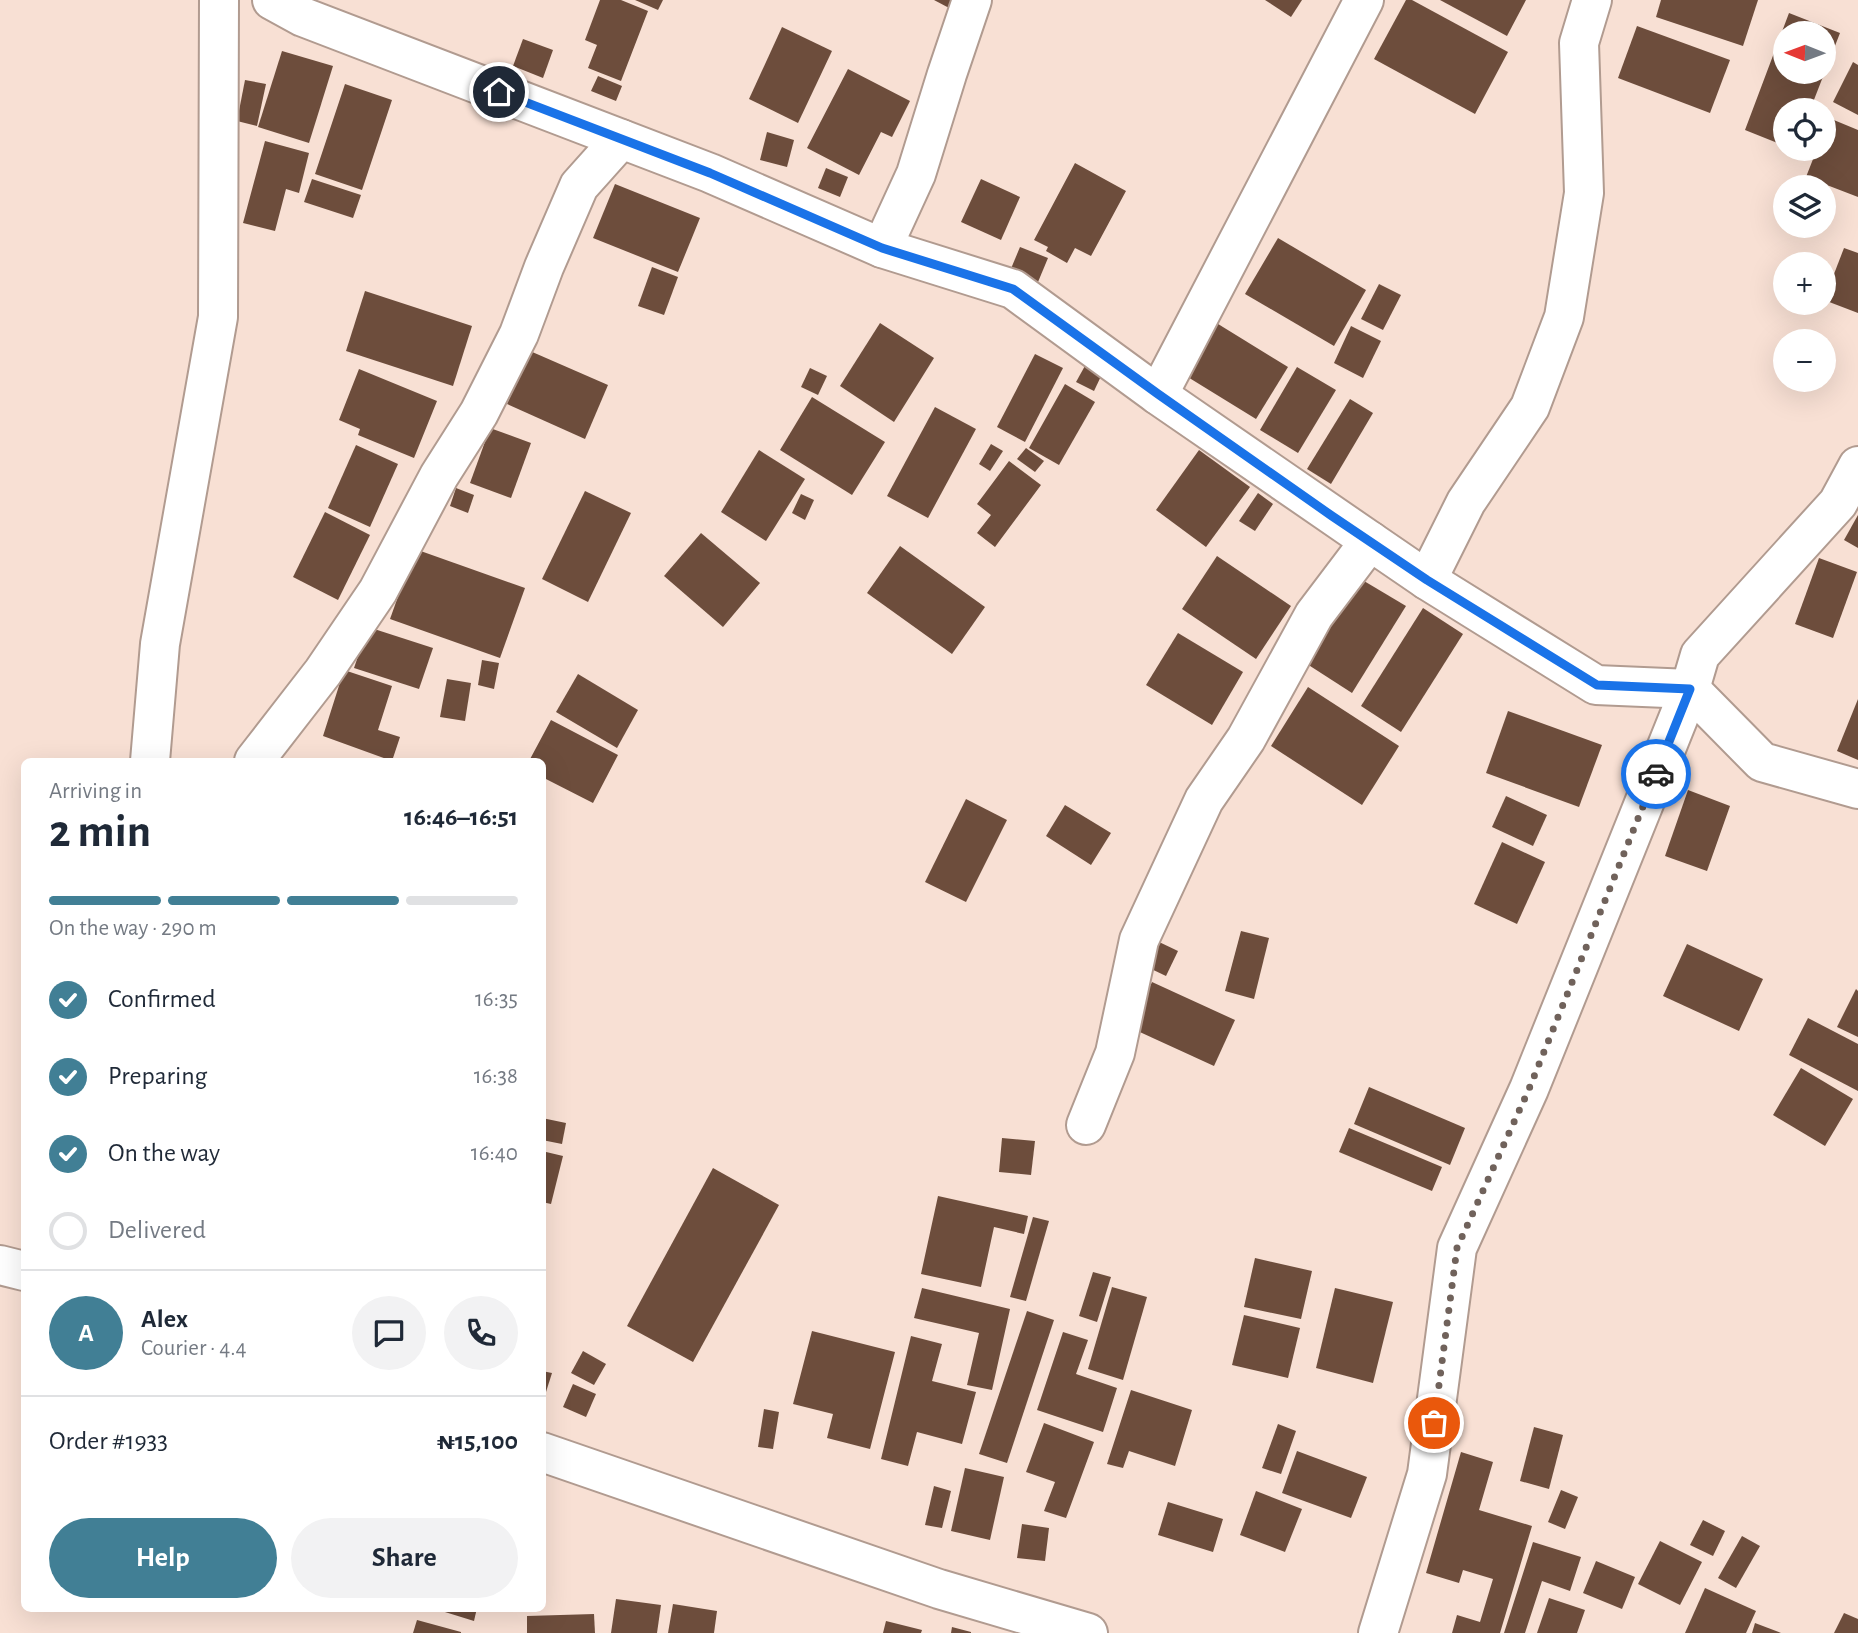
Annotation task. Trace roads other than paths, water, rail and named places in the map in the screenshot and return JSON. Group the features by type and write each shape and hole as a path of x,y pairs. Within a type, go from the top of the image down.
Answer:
{"street":[{"path":"150,758 160,644 218,317 219,0"},
{"path":"272,0 303,17 710,173 882,248 1013,289 1158,394 1427,580 1597,685 1690,689 1762,762 1858,789"},
{"path":"882,248 916,174 972,0"},
{"path":"1158,394 1364,0"},
{"path":"1427,580 1466,502 1530,407 1564,317 1584,193 1579,43 1592,0"},
{"path":"256,758 323,672 377,591 439,476 480,413 519,334 579,186 621,139"},
{"path":"1378,1633 1427,1474 1457,1248 1529,1089 1690,689 1700,655 1838,503 1858,466"},
{"path":"1086,1125 1115,1052 1139,940 1204,800 1246,739 1314,615 1370,541"},
{"path":"0,1265 21,1270"},
{"path":"546,1453 939,1589 1088,1633"}]}
